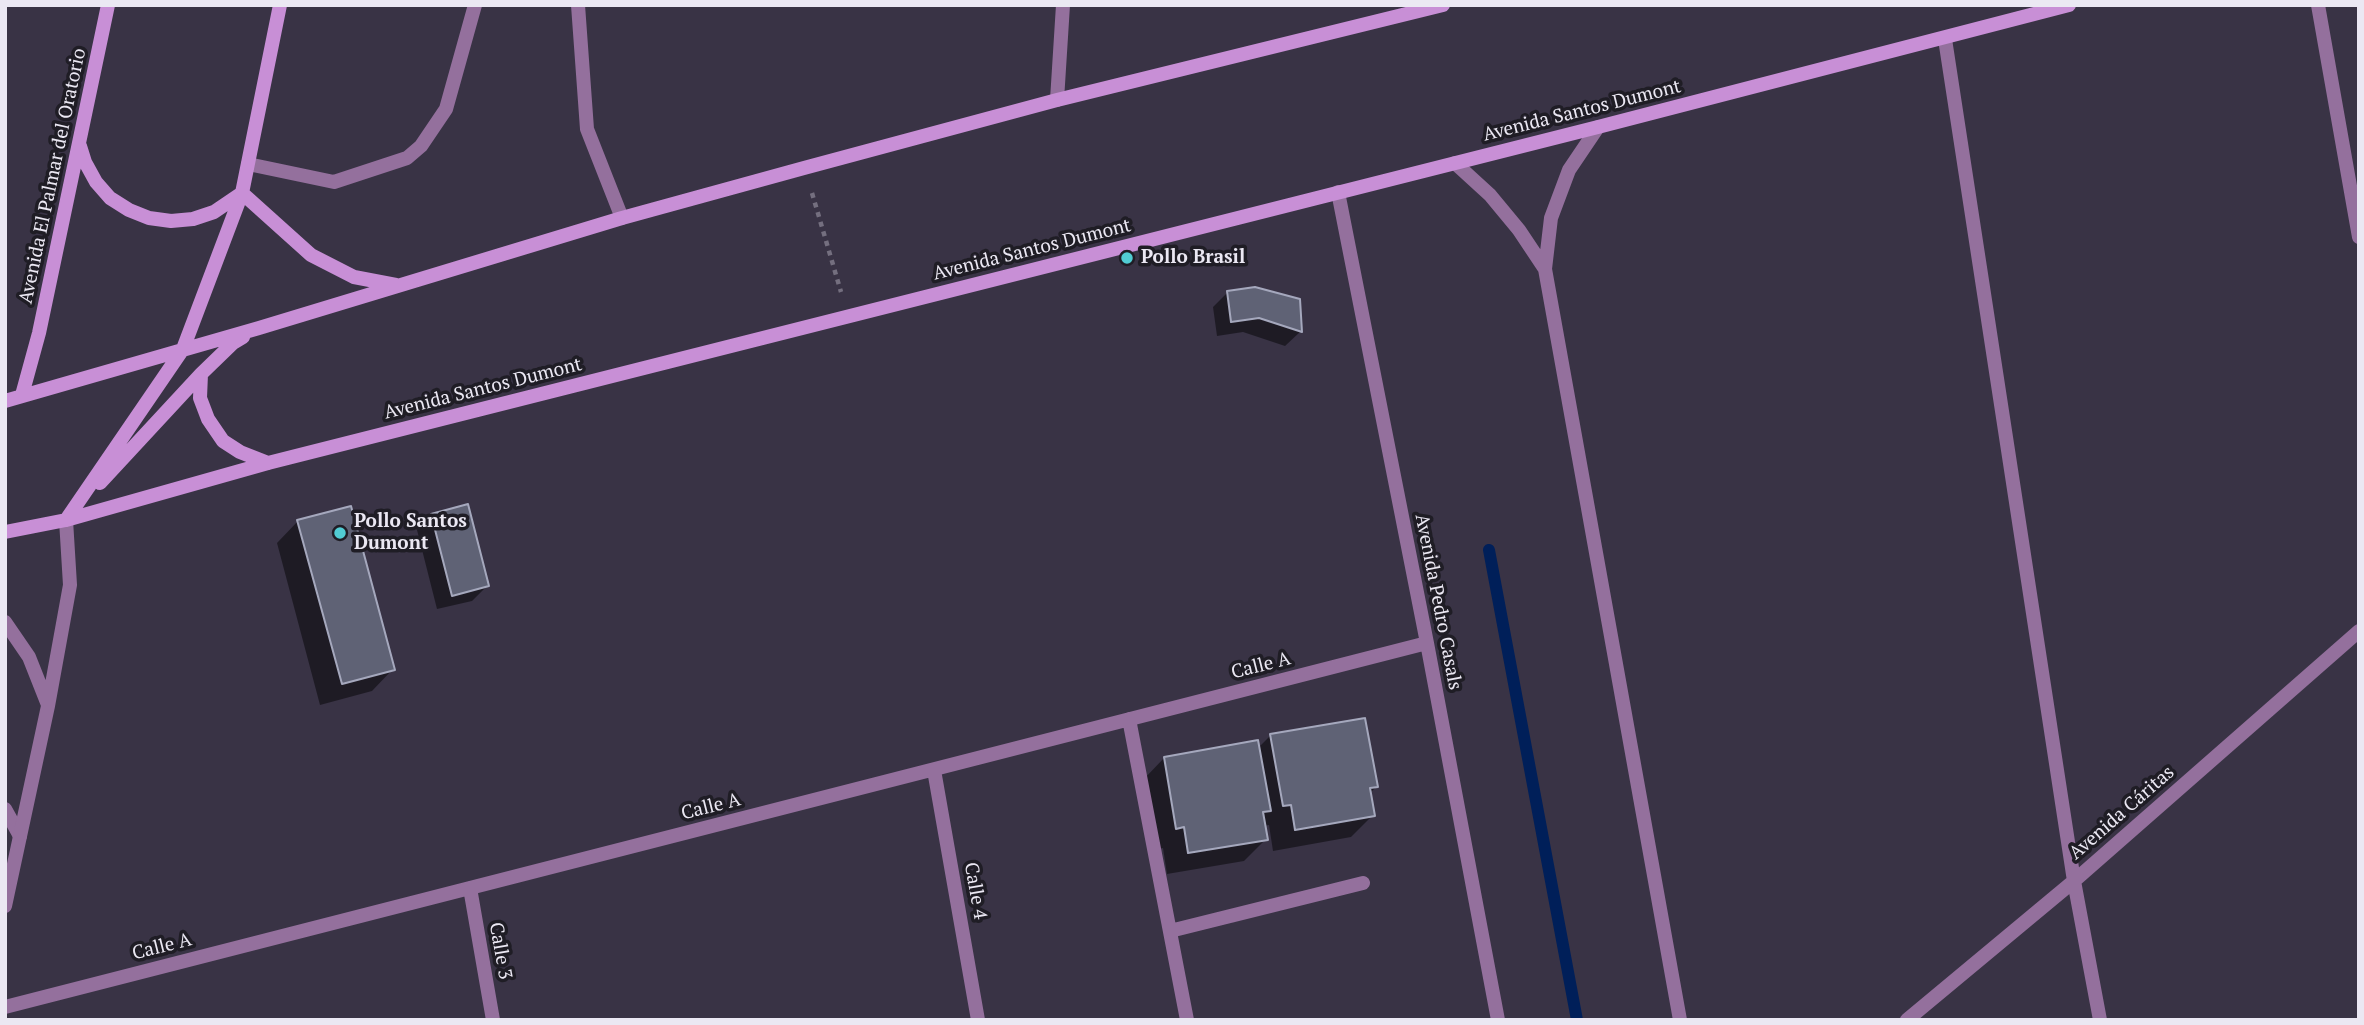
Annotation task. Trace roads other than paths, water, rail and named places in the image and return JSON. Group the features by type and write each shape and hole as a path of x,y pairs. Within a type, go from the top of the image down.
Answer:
{"main road":[{"name":"Avenida El Palmar del Oratorio","path":"22,395 39,333 108,5"},
{"path":"66,520 183,349 242,193 281,5"},
{"path":"5,401 401,286 622,218 1057,100 1443,5"},
{"name":"Avenida Santos Dumont","path":"5,532 66,520 268,463 1945,39 2069,5"},
{"path":"79,141 85,162 96,182 110,198 149,218 171,221 192,219 214,212 242,193"},
{"path":"242,193 311,255 354,276 401,286"},
{"path":"66,520 201,374 233,343 259,328"},
{"path":"201,374 200,398 208,419 223,441 240,452 268,463"}],"street":[{"path":"248,164 334,182 407,158 421,146 446,109 475,5"},
{"path":"578,5 587,129 622,218"},
{"path":"1057,100 1063,5"},
{"path":"2318,5 2359,237"},
{"path":"1945,39 2074,881 2100,1020"},
{"path":"1598,127 1569,170 1551,218 1545,270 1680,1020"},
{"path":"1455,163 1497,203 1519,230 1545,270"},
{"name":"Avenida Pedro Casals","path":"1338,192 1498,1020"},
{"path":"5,906 48,706 70,585 66,520"},
{"path":"5,622 29,657 48,706"},
{"name":"Avenida Cáritas","path":"1907,1020 2074,881 2359,631"},
{"name":"Calle A","path":"5,1007 1427,643"},
{"path":"1129,719 1187,1020"},
{"name":"Calle 4","path":"934,769 978,1020"},
{"path":"5,810 20,836"},
{"path":"1170,932 1363,883"},
{"name":"Calle 3","path":"470,888 493,1020"}],"waterway":[{"path":"1489,550 1577,1020"}],"place":[{"name":"Pollo Brasil","path":"1127,258"},
{"name":"Pollo Santos Dumont","path":"340,533"}]}
